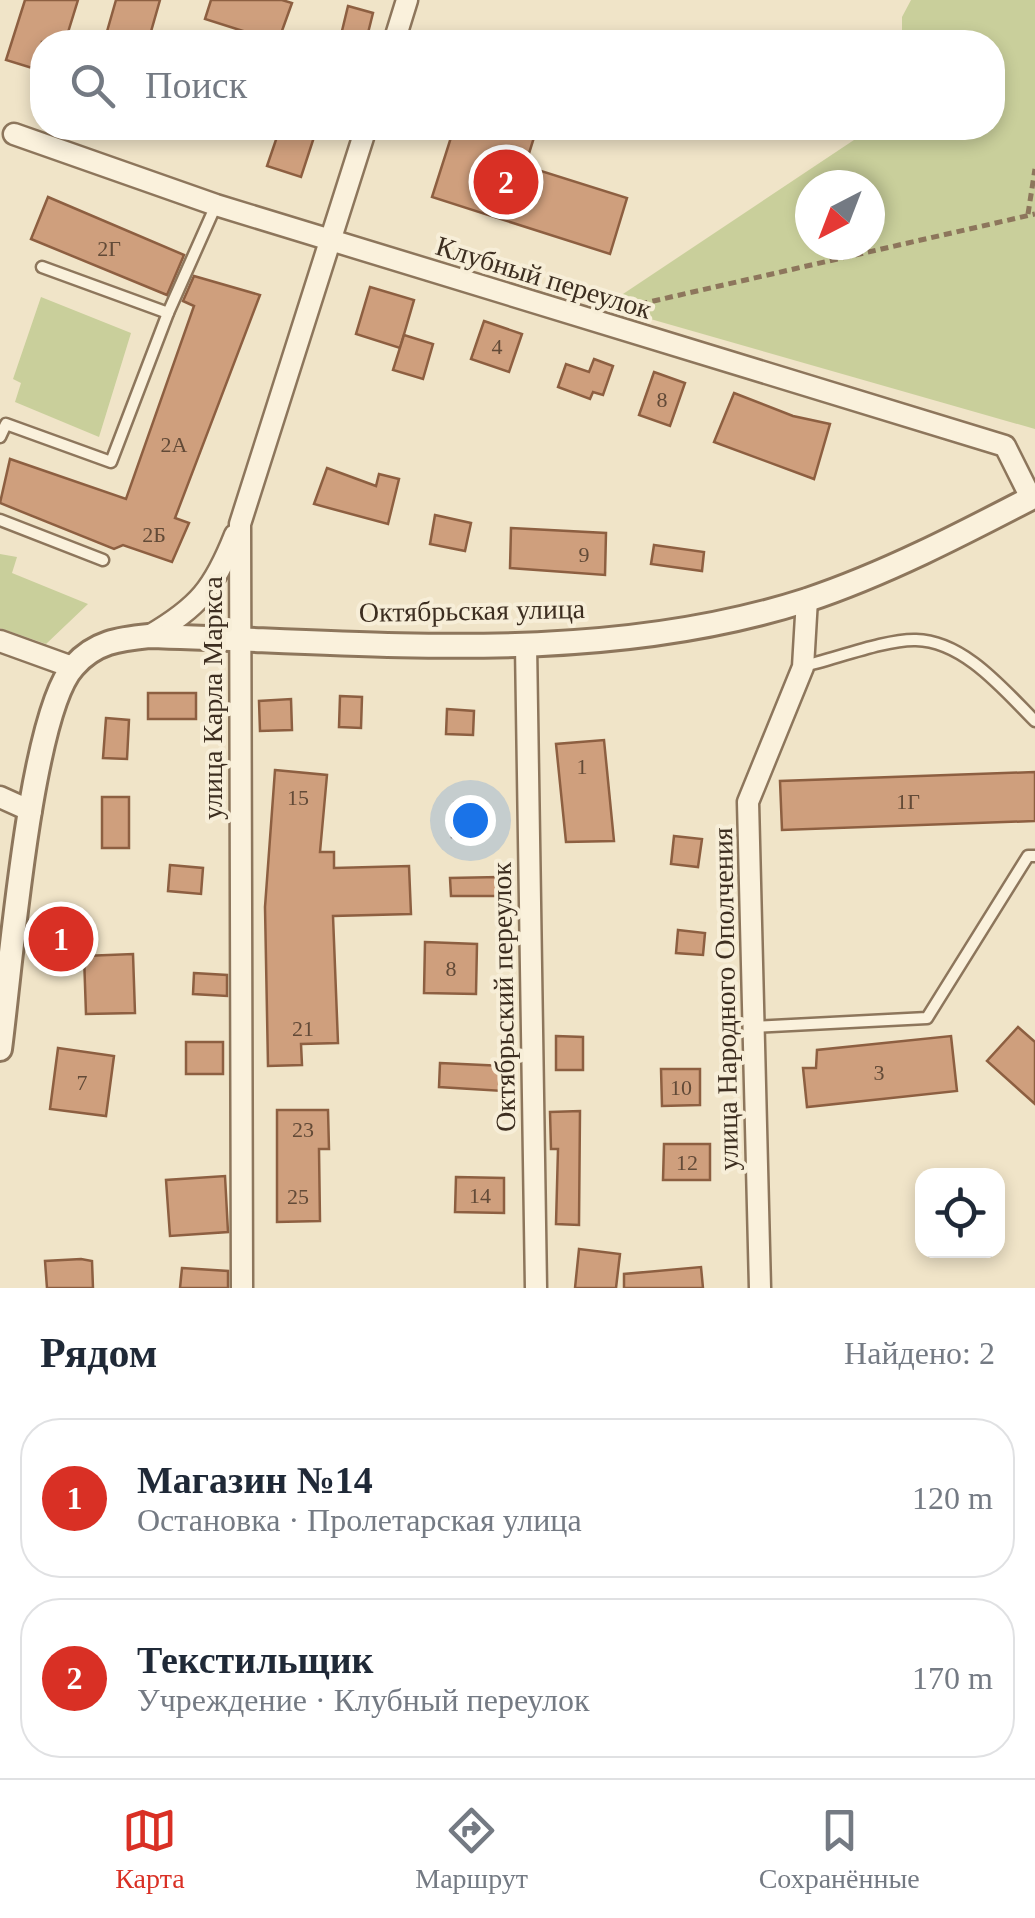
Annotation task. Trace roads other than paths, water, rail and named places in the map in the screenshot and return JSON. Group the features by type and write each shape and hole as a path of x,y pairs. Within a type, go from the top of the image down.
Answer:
{"street":[{"path":"398,30 407,0"},
{"name":"Клубный переулок","path":"7,132 216,206 1005,446 1033,497"},
{"name":"улица Карла Маркса","path":"242,1288 240,524 362,140"},
{"name":"Октябрьская улица","path":"72,667 108,640 149,636 526,646 676,631 807,600 938,545 1033,497"},
{"path":"149,636 207,594 240,524"},
{"name":"улица Народного Ополчения","path":"760,1288 748,802 803,667 807,600"},
{"path":"0,641 72,667 50,716 31,811 0,1049"},
{"name":"Октябрьский переулок","path":"526,646 536,1288"},
{"path":"0,797 31,811"}],"lane":[{"path":"0,438 6,424 110,462 168,313 216,206"},
{"path":"42,267 168,313"},
{"path":"0,520 102,560"},
{"path":"803,667 915,639 944,645 998,683 1035,720"},
{"path":"753,1027 927,1018 1028,856 1035,856"}],"place":[{"name":"Текстильщик","path":"506,182"},
{"name":"Магазин №14","path":"61,939"}]}
